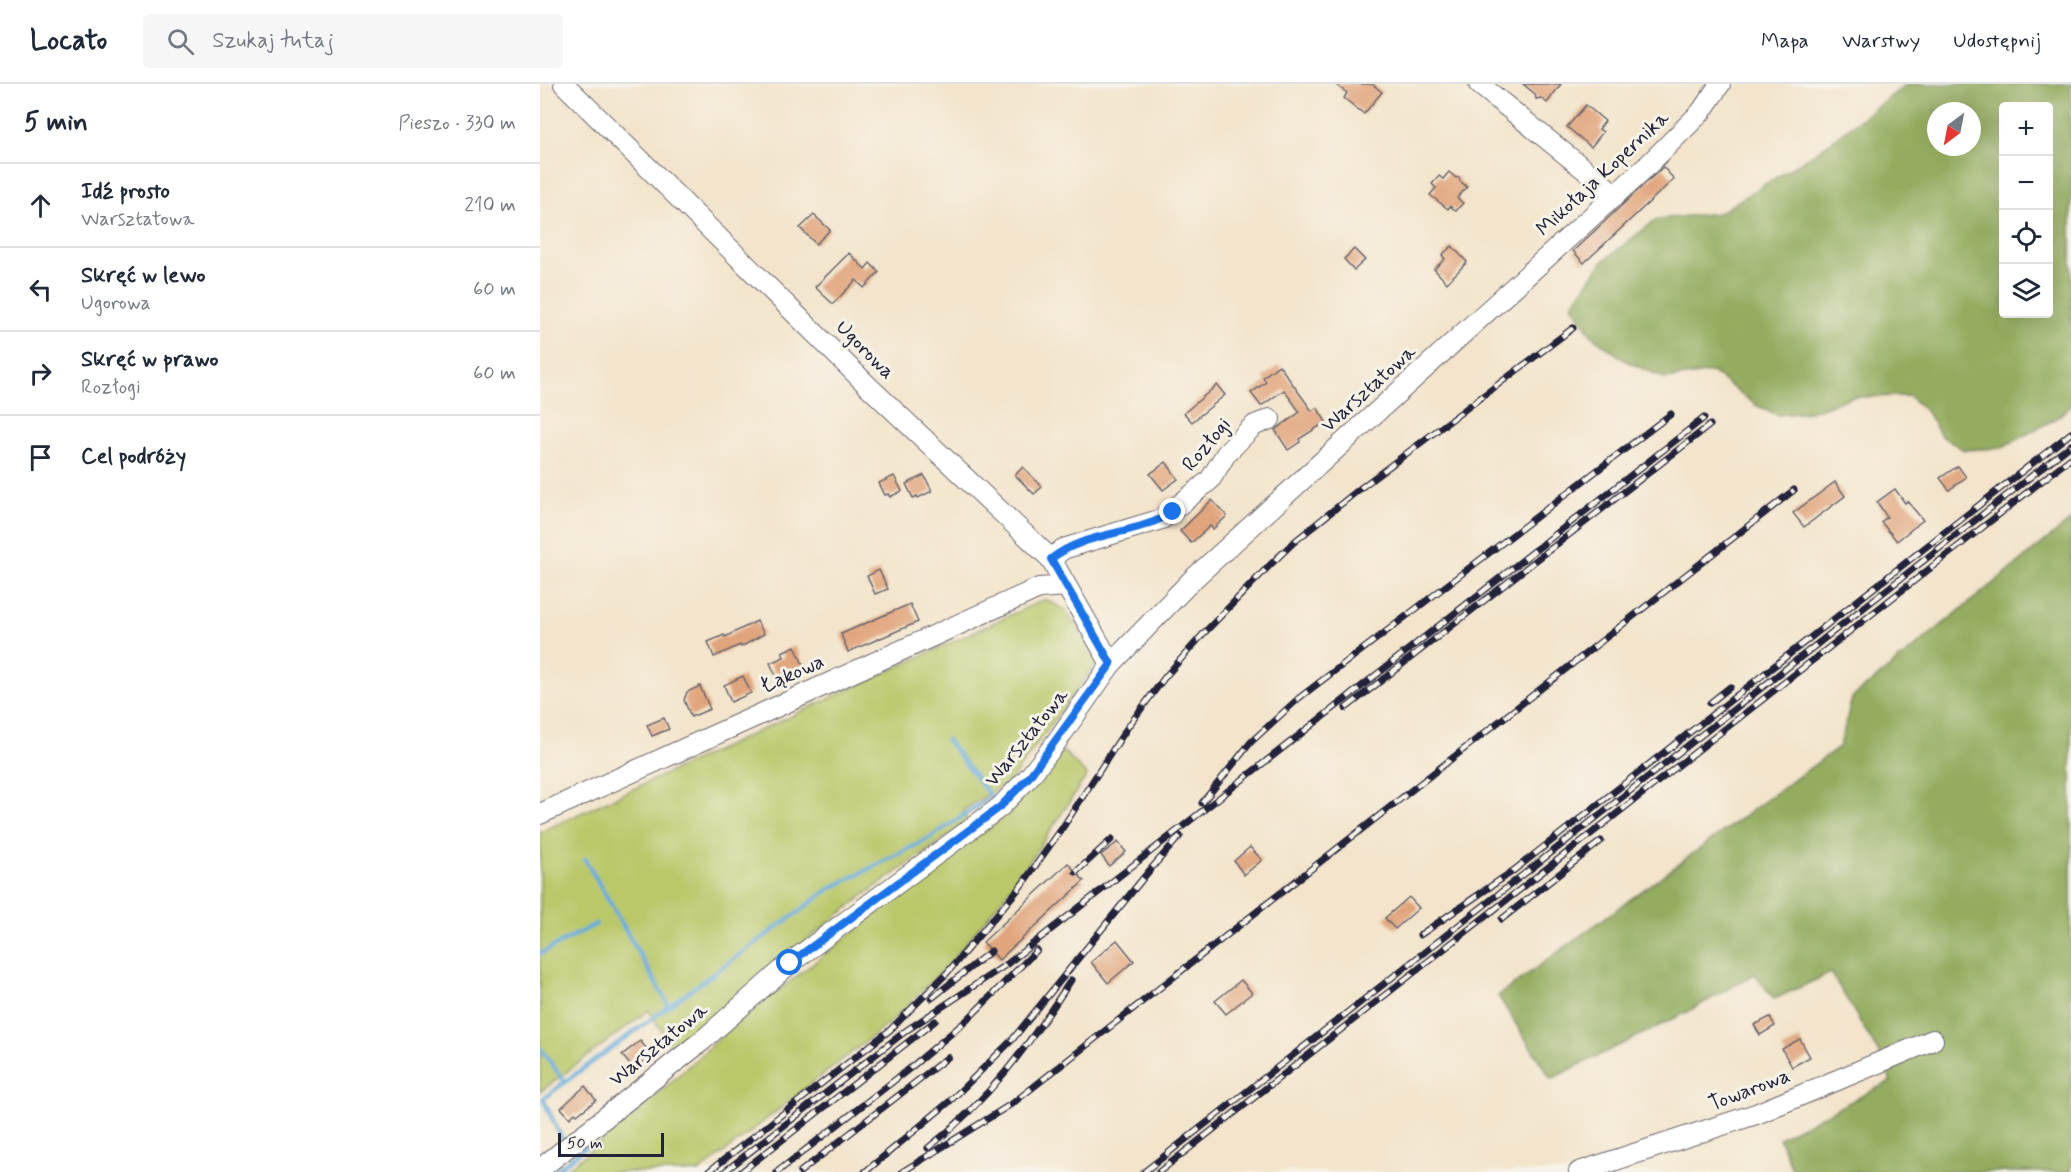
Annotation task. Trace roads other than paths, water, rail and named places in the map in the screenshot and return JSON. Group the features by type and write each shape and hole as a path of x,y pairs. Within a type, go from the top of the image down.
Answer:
{"street":[{"name":"Ugorowa","path":"564,84 868,386 1051,559 1111,664"},
{"path":"1479,84 1616,195"},
{"name":"Mikołaja Kopernika","path":"1510,291 1616,195 1701,112 1720,84"},
{"name":"Warsztatowa","path":"540,1169 703,1040 790,963 1000,807 1035,770 1111,664 1191,580 1510,291"},
{"name":"Rozłogi","path":"1051,559 1063,549 1162,519 1210,480 1226,454 1249,430 1270,419"},
{"name":"Łąkowa","path":"540,814 1039,588 1066,586"},
{"name":"Towarowa","path":"1579,1172 1756,1114 1933,1040"}],"waterway":[{"path":"669,1006 831,888 928,839 991,797 947,740"},
{"path":"565,1082 669,1006 585,859"},
{"path":"540,954 596,924"},
{"path":"540,1048 565,1082 543,1099 562,1139"},
{"path":"554,1172 623,1117"}],"railway":[{"path":"708,1172 890,1030 947,973 1021,886 1063,827 1127,728 1165,677 1269,566 1294,542 1362,487 1573,328"},
{"path":"1202,803 1251,742 1299,698 1671,414"},
{"path":"724,1172 907,1030 1007,964 1704,418"},
{"path":"1346,708 1710,425"},
{"path":"1420,935 1513,871 2071,433"},
{"path":"1144,1172 2071,445"},
{"path":"1159,1172 2071,458"},
{"path":"902,1172 1013,1103 1794,490"},
{"path":"1710,703 1730,687"},
{"path":"865,1172 949,1102 1012,1040 1180,836"},
{"path":"1076,872 1112,839"},
{"path":"1502,919 1601,841"},
{"path":"777,1172 909,1069 966,1021 1037,950"},
{"path":"932,998 991,951"},
{"path":"928,1148 970,1110 1007,1070 1071,980"},
{"path":"741,1172 935,1021"},
{"path":"800,1172 948,1057"}]}
